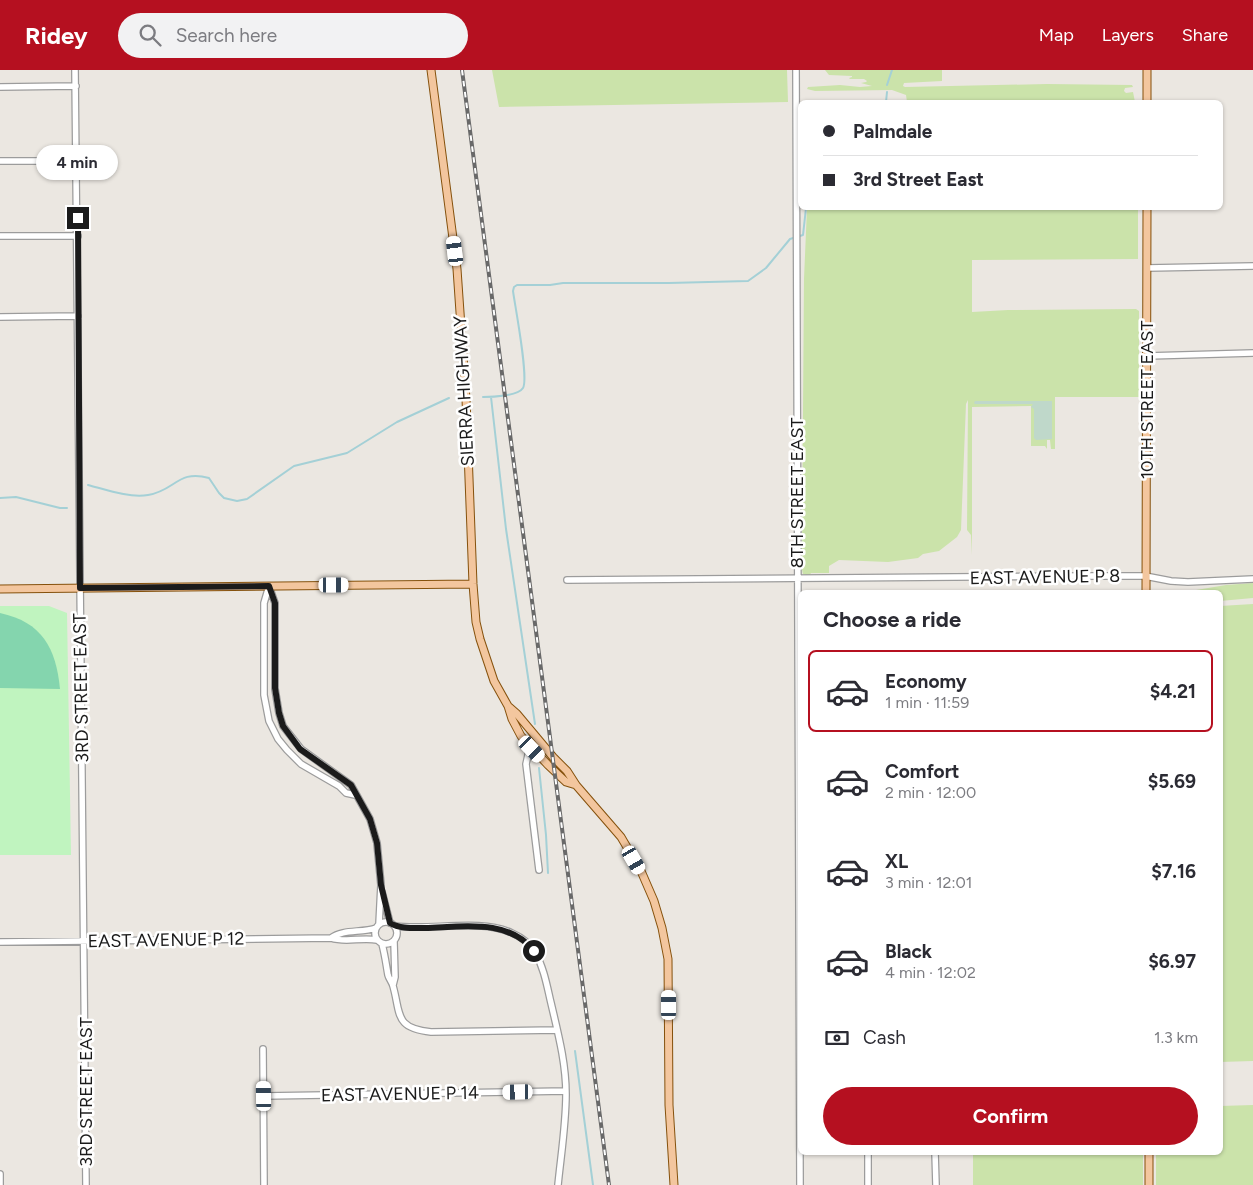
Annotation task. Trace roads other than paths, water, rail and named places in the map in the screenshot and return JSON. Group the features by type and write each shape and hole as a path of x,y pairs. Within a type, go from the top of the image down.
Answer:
{"main road":[{"name":"SIERRA HIGHWAY","path":"432,70 459,297 466,399 476,622 480,640 494,680 521,736 566,782 576,785"},
{"path":"1147,70 1147,100"},
{"name":"10TH STREET EAST","path":"1146,590 1147,210"},
{"path":"0,589 473,584"},
{"name":"SIERRA HIGHWAY","path":"508,706 517,714 552,758 566,771 621,837 654,901 668,959 669,1105 674,1185"},
{"path":"1149,1155 1149,1185"}],"street":[{"name":"3RD STREET EAST","path":"75,70 86,1185"},
{"name":"8TH STREET EAST","path":"796,70 798,709"},
{"path":"0,87 76,86"},
{"path":"0,161 77,161"},
{"path":"0,236 78,236"},
{"path":"1147,268 1253,266"},
{"path":"0,316 78,316"},
{"path":"1147,356 1253,354"},
{"name":"EAST AVENUE P 8","path":"567,580 1145,576 1188,582 1253,579"},
{"path":"269,586 264,603 264,695 269,720 278,740 301,764 339,786 346,793 355,795"},
{"path":"269,586 275,603 276,702 283,726 300,749 351,785 370,819 374,829 381,885 397,933 394,942 395,977 393,985"},
{"path":"530,746 526,764 539,870"},
{"path":"381,885 377,926 374,934 386,956 396,1006 402,1019 408,1026 418,1031 431,1032 557,1030"},
{"path":"377,926 387,922 411,928 480,926 494,928 512,933 524,940 534,951 541,964 564,1064 565,1117 558,1185"},
{"name":"EAST AVENUE P 12","path":"331,938 337,933 364,932 377,926"},
{"name":"EAST AVENUE P 12","path":"0,942 331,938 337,940 365,938 379,942"},
{"path":"379,942 388,945 394,942"},
{"path":"263,1048 264,1185"},
{"name":"EAST AVENUE P 14","path":"264,1096 566,1091"},
{"name":"8TH STREET EAST","path":"800,1155 800,1185"},
{"path":"868,1155 868,1185"},
{"path":"936,1155 936,1185"},
{"path":"0,1174 0,1185"}],"waterway":[{"path":"887,85 892,70"},
{"path":"886,100 887,92"},
{"path":"483,397 516,393 523,388 523,357 513,291 517,285 748,281 766,268 790,239 803,235 806,210"},
{"path":"491,397 506,529 535,724"},
{"path":"88,485 118,493 141,496 157,493 183,478 199,476 209,478 224,498 237,501 247,499 294,466 347,453 397,422 449,398"},
{"path":"0,498 16,497 67,508"},
{"path":"539,768 548,873"},
{"path":"575,1051 593,1185"}],"railway":[{"path":"462,70 609,1185"}]}
